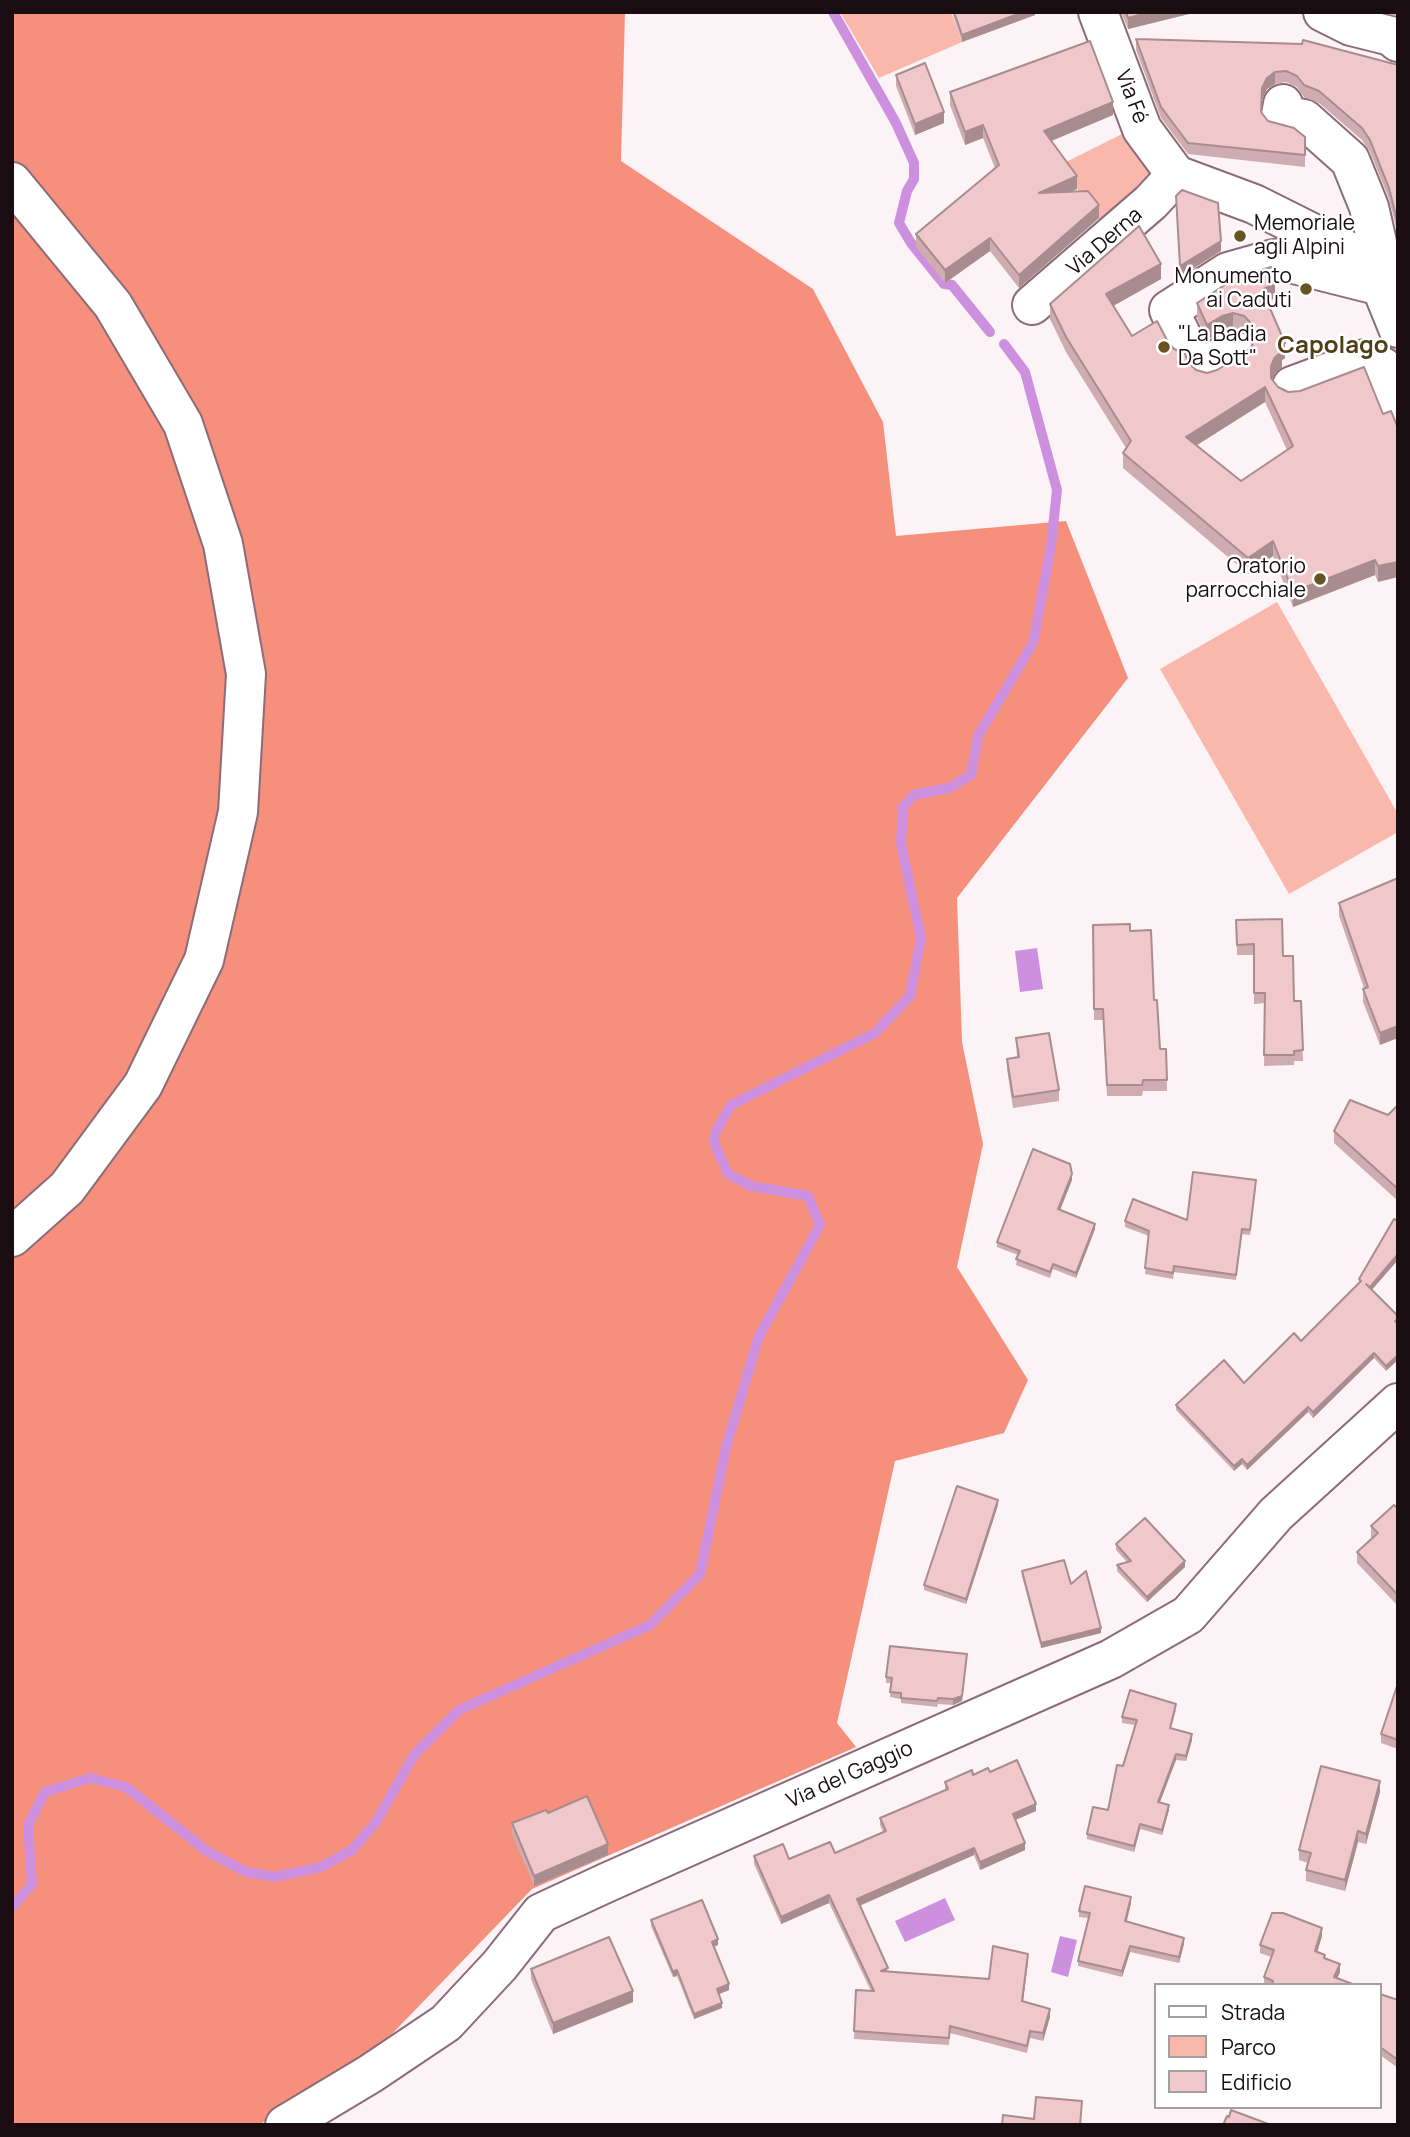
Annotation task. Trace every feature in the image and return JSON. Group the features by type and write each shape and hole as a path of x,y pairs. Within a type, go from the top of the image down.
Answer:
{"street":[{"name":"Via Fé","path":"1098,12 1142,129 1176,175"},
{"path":"1323,12 1351,26 1391,36 1398,42"},
{"path":"1283,104 1281,115 1304,119 1350,160 1369,207 1398,328"},
{"path":"1176,175 1254,204 1387,277"},
{"name":"Via Derna","path":"1032,305 1151,202 1176,175"},
{"path":"12,182 113,305 183,424 223,544 246,674 238,812 204,960 143,1085 67,1188 12,1237"},
{"path":"1208,354 1169,310 1228,272 1274,259 1387,277"},
{"path":"1292,386 1365,359 1383,367 1398,404"},
{"name":"Via del Gaggio","path":"285,2125 370,2074 446,2022 500,1965 541,1913 1111,1660 1188,1615 1276,1514 1398,1403"}],"green space":[{"path":"840,12 951,12 962,42 879,78"},
{"path":"1130,130 1157,176 1109,232 1060,165"},
{"path":"1277,602 1398,814 1398,832 1289,894 1160,669"}],"shaded area":[{"path":"12,12 625,12 621,161 813,289 883,422 896,536 1066,521 1128,678 957,898 962,1042 983,1144 957,1267 1028,1380 1004,1433 895,1461 837,1723 856,1747 532,1889 390,2036 259,2125 12,2125"},
{"path":"1037,948 1043,989 1020,992 1015,951"},
{"path":"945,1898 955,1920 905,1942 895,1921"},
{"path":"1060,1936 1077,1940 1068,1977 1051,1972"}],"building":[{"path":"954,12 1023,12 962,35"},
{"path":"1126,12 1150,12 1128,18"},
{"path":"1136,39 1302,44 1303,40 1398,65 1398,224 1389,188 1370,140 1362,128 1319,91 1304,85 1297,76 1286,71 1275,72 1267,78 1262,88 1261,112 1268,121 1294,128 1305,137 1305,155 1188,143 1161,107"},
{"path":"1090,41 1113,102 1044,131 1077,176 1039,193 1088,191 1099,205 1019,275 990,238 945,270 916,234 999,165 983,125 965,132 950,92"},
{"path":"925,63 944,112 915,124 896,75"},
{"path":"1182,190 1218,203 1221,241 1180,266 1176,196"},
{"path":"1139,226 1161,264 1106,294 1132,336 1157,321 1174,349 1185,353 1188,362 1196,370 1207,373 1245,353 1252,346 1255,335 1251,323 1244,316 1233,313 1207,325 1197,303 1237,277 1271,267 1275,283 1262,290 1285,343 1279,346 1282,352 1275,357 1271,366 1271,378 1278,387 1288,392 1300,391 1364,367 1383,414 1391,411 1398,428 1398,562 1378,566 1375,560 1293,592 1273,541 1248,558 1123,453 1131,441 1066,337 1050,304","holes":["1265,387 1293,446 1241,481 1186,437"]},
{"path":"1398,878 1398,1026 1380,1033 1363,989 1368,987 1339,903"},
{"path":"1282,919 1283,956 1293,956 1294,1001 1301,1001 1303,1050 1294,1051 1294,1055 1264,1055 1265,993 1254,993 1254,944 1237,945 1236,920"},
{"path":"1130,924 1130,931 1151,930 1154,1000 1157,1000 1160,1049 1166,1049 1167,1080 1143,1080 1142,1085 1107,1085 1103,1009 1094,1009 1093,925"},
{"path":"1049,1033 1059,1090 1013,1097 1007,1059 1019,1057 1016,1038"},
{"path":"1350,1100 1388,1115 1398,1105 1398,1189 1334,1131"},
{"path":"1033,1149 1070,1164 1072,1174 1058,1209 1095,1224 1076,1273 1053,1264 1050,1272 1016,1259 1020,1251 997,1242"},
{"path":"1193,1172 1256,1180 1250,1230 1242,1229 1236,1275 1174,1266 1173,1273 1145,1268 1149,1231 1125,1221 1133,1199 1187,1220"},
{"path":"1394,1219 1398,1221 1398,1254 1370,1287 1366,1284 1398,1316 1395,1321 1398,1324 1398,1355 1386,1366 1374,1353 1313,1412 1308,1407 1247,1465 1242,1459 1234,1466 1176,1405 1224,1360 1244,1383 1294,1333 1301,1341 1361,1281 1359,1279"},
{"path":"957,1486 998,1500 966,1599 924,1585"},
{"path":"1394,1505 1398,1509 1398,1595 1357,1552 1378,1533 1371,1526"},
{"path":"1145,1518 1185,1561 1147,1597 1117,1565 1131,1561 1116,1544"},
{"path":"1064,1560 1071,1584 1086,1571 1101,1628 1041,1643 1022,1571"},
{"path":"890,1646 967,1654 962,1696 953,1699 938,1698 937,1701 901,1698 901,1693 890,1692 892,1678 886,1677"},
{"path":"1398,1683 1398,1740 1381,1734"},
{"path":"1130,1690 1176,1704 1170,1728 1192,1734 1186,1756 1176,1754 1158,1802 1169,1805 1162,1830 1140,1824 1134,1846 1087,1834 1093,1807 1108,1810 1117,1765 1123,1766 1137,1720 1122,1717"},
{"path":"1017,1760 1036,1804 1013,1814 1025,1843 980,1862 974,1848 857,1899 888,1968 881,1971 989,1979 993,1946 1028,1954 1022,2001 1050,2009 1043,2033 1030,2031 1027,2046 950,2026 949,2038 854,2031 856,1990 874,1991 829,1895 781,1917 754,1856 783,1844 789,1859 830,1842 835,1853 886,1831 880,1818 948,1789 945,1782 972,1770 973,1775 988,1768 990,1772"},
{"path":"1321,1766 1380,1781 1366,1834 1358,1831 1345,1880 1306,1870 1311,1853 1299,1850"},
{"path":"587,1796 608,1844 534,1876 512,1823 546,1810 548,1813"},
{"path":"1085,1886 1131,1897 1125,1921 1184,1938 1179,1957 1130,1946 1122,1971 1078,1961 1090,1913 1079,1911"},
{"path":"702,1900 718,1939 712,1942 729,1984 717,1989 722,2003 694,2014 677,1970 673,1972 651,1920"},
{"path":"1272,1913 1283,1913 1322,1928 1315,1951 1340,1964 1334,1977 1350,1983 1272,1983 1264,1977 1274,1950 1260,1945"},
{"path":"609,1937 633,1991 553,2023 531,1969"},
{"path":"1382,1995 1398,2000 1398,2060 1382,2048"},
{"path":"1036,2097 1082,2101 1080,2125 1002,2125 1003,2115 1034,2119"},
{"path":"1231,2110 1271,2125 1223,2125"}],"waterway":[{"path":"833,12 896,123 914,163 914,179 907,191 899,223 911,243 944,284 952,285 990,332"},
{"path":"12,1907 32,1884 28,1825 45,1792 90,1778 126,1787 208,1852 246,1872 275,1877 321,1867 352,1850 376,1822 414,1755 459,1710 650,1625 700,1574 726,1447 759,1336 820,1225 808,1196 751,1186 728,1174 714,1143 716,1131 731,1105 875,1033 910,996 921,938 901,844 903,807 914,795 949,788 971,775 978,736 1033,643 1051,546 1057,490 1025,372 1004,344"}],"place":[{"name":"Memoriale agli Alpini","path":"1240,236"},
{"name":"Monumento ai Caduti","path":"1306,289"},
{"name":"\"La Badia Da Sott\"","path":"1164,347"},
{"name":"Oratorio parrocchiale","path":"1320,579"}],"district":[{"name":"Capolago","path":"1333,346"}]}
